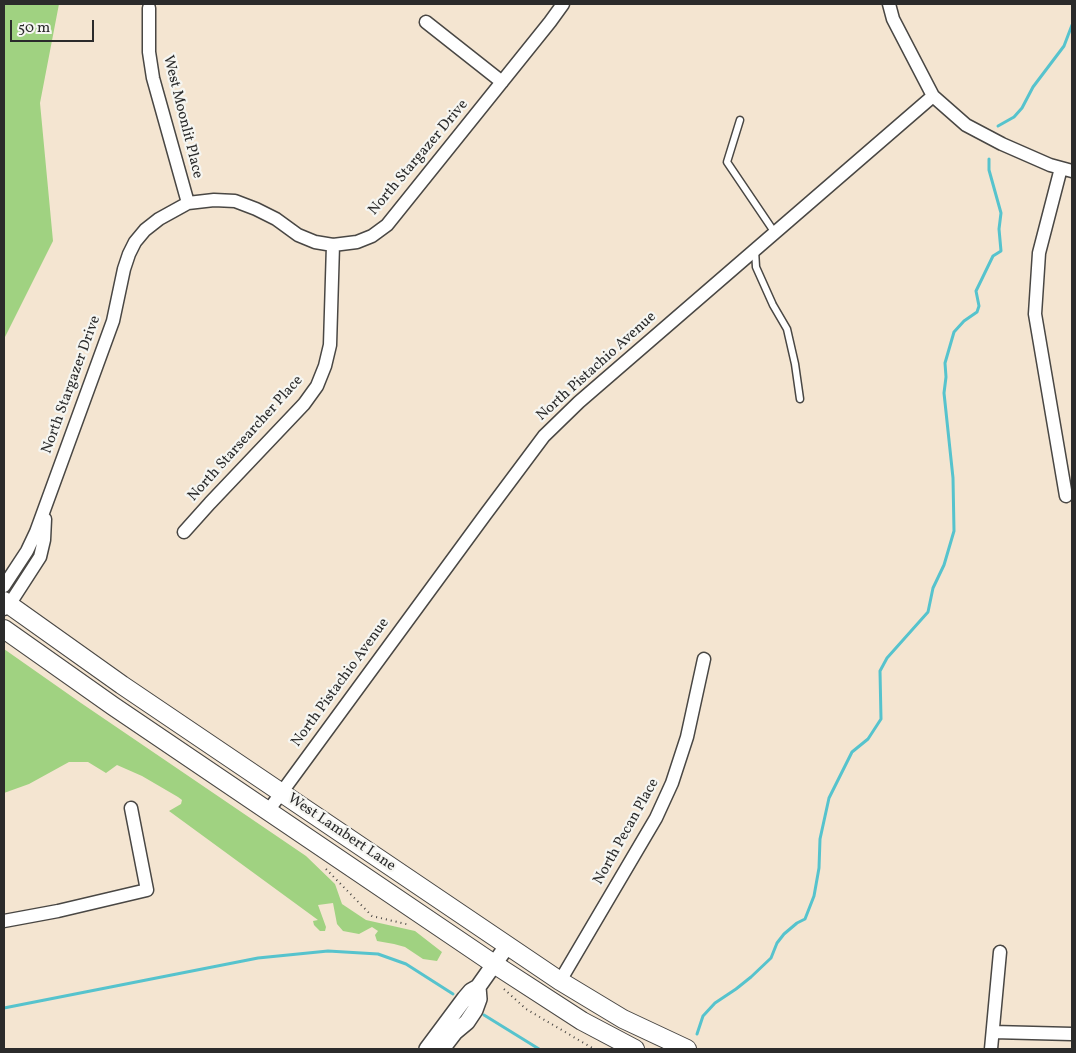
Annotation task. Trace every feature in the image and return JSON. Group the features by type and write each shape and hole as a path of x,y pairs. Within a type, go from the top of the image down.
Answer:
{"main road":[{"name":"West Lambert Lane","path":"5,605 560,981 623,1019 687,1049"},
{"name":"West Lambert Lane","path":"4,629 113,706 494,964 582,1021 636,1049"}],"street":[{"name":"North Stargazer Drive","path":"4,586 27,551 36,532 113,321 129,254 135,242 145,230 159,219 188,203 214,200 235,202 256,209 298,235 315,242 333,245 357,242 372,236 387,225 563,4"},
{"path":"888,4 893,18 933,96 966,125 1002,144 1067,170 1040,253 1035,314 1066,496"},
{"name":"West Moonlit Place","path":"149,8 149,52 152,78 188,203"},
{"path":"426,22 502,82"},
{"name":"North Pistachio Avenue","path":"268,811 544,436 579,402 933,96"},
{"name":"North Starsearcher Place","path":"184,532 210,502 304,404 317,386 326,366 330,345 333,245"},
{"name":"North Stargazer Drive","path":"5,605 40,558 44,540 46,504"},
{"name":"North Pecan Place","path":"560,981 656,818 672,783 686,737 704,659"},
{"path":"4,921 58,911 147,890 131,808"},
{"path":"427,1049 465,998 478,987 507,946"},
{"path":"991,1049 1000,952"},
{"path":"442,1049 455,1032 467,1022 475,1010 479,999 478,987"},
{"path":"993,1032 1072,1034"}],"lane":[{"path":"740,120 727,162 775,233"},
{"path":"755,250 756,267 773,305 787,329 800,399"}],"path":[{"path":"372,916 414,926"},
{"path":"506,990 526,1009 594,1049"}],"green space":[{"path":"4,4 59,4 40,103 53,241 4,339"},
{"path":"4,649 306,856 335,884 342,904 366,920 415,931 442,952 437,961 423,959 405,947 377,941 375,935 378,931 372,927 359,934 343,931 337,924 333,903 318,905 326,927 325,931 320,931 313,921 318,920 169,811 181,804 182,800 142,776 117,765 106,773 88,762 69,762 29,784 4,793"}],"waterway":[{"path":"998,126 1014,117 1022,108 1033,87 1064,46 1072,25"},
{"path":"697,1034 703,1016 715,1003 751,977 771,958 777,943 784,934 805,919 814,896 819,868 820,839 829,798 852,752 868,739 881,719 880,671 887,658 928,612 933,588 944,565 954,531 953,478 944,393 945,363 954,332 964,321 977,312 979,306 976,291 993,256 1001,251 999,229 1001,213 989,170 989,159"},
{"path":"4,1008 258,958 328,951 378,954 406,964 453,994"},
{"path":"484,1015 539,1049"}]}
